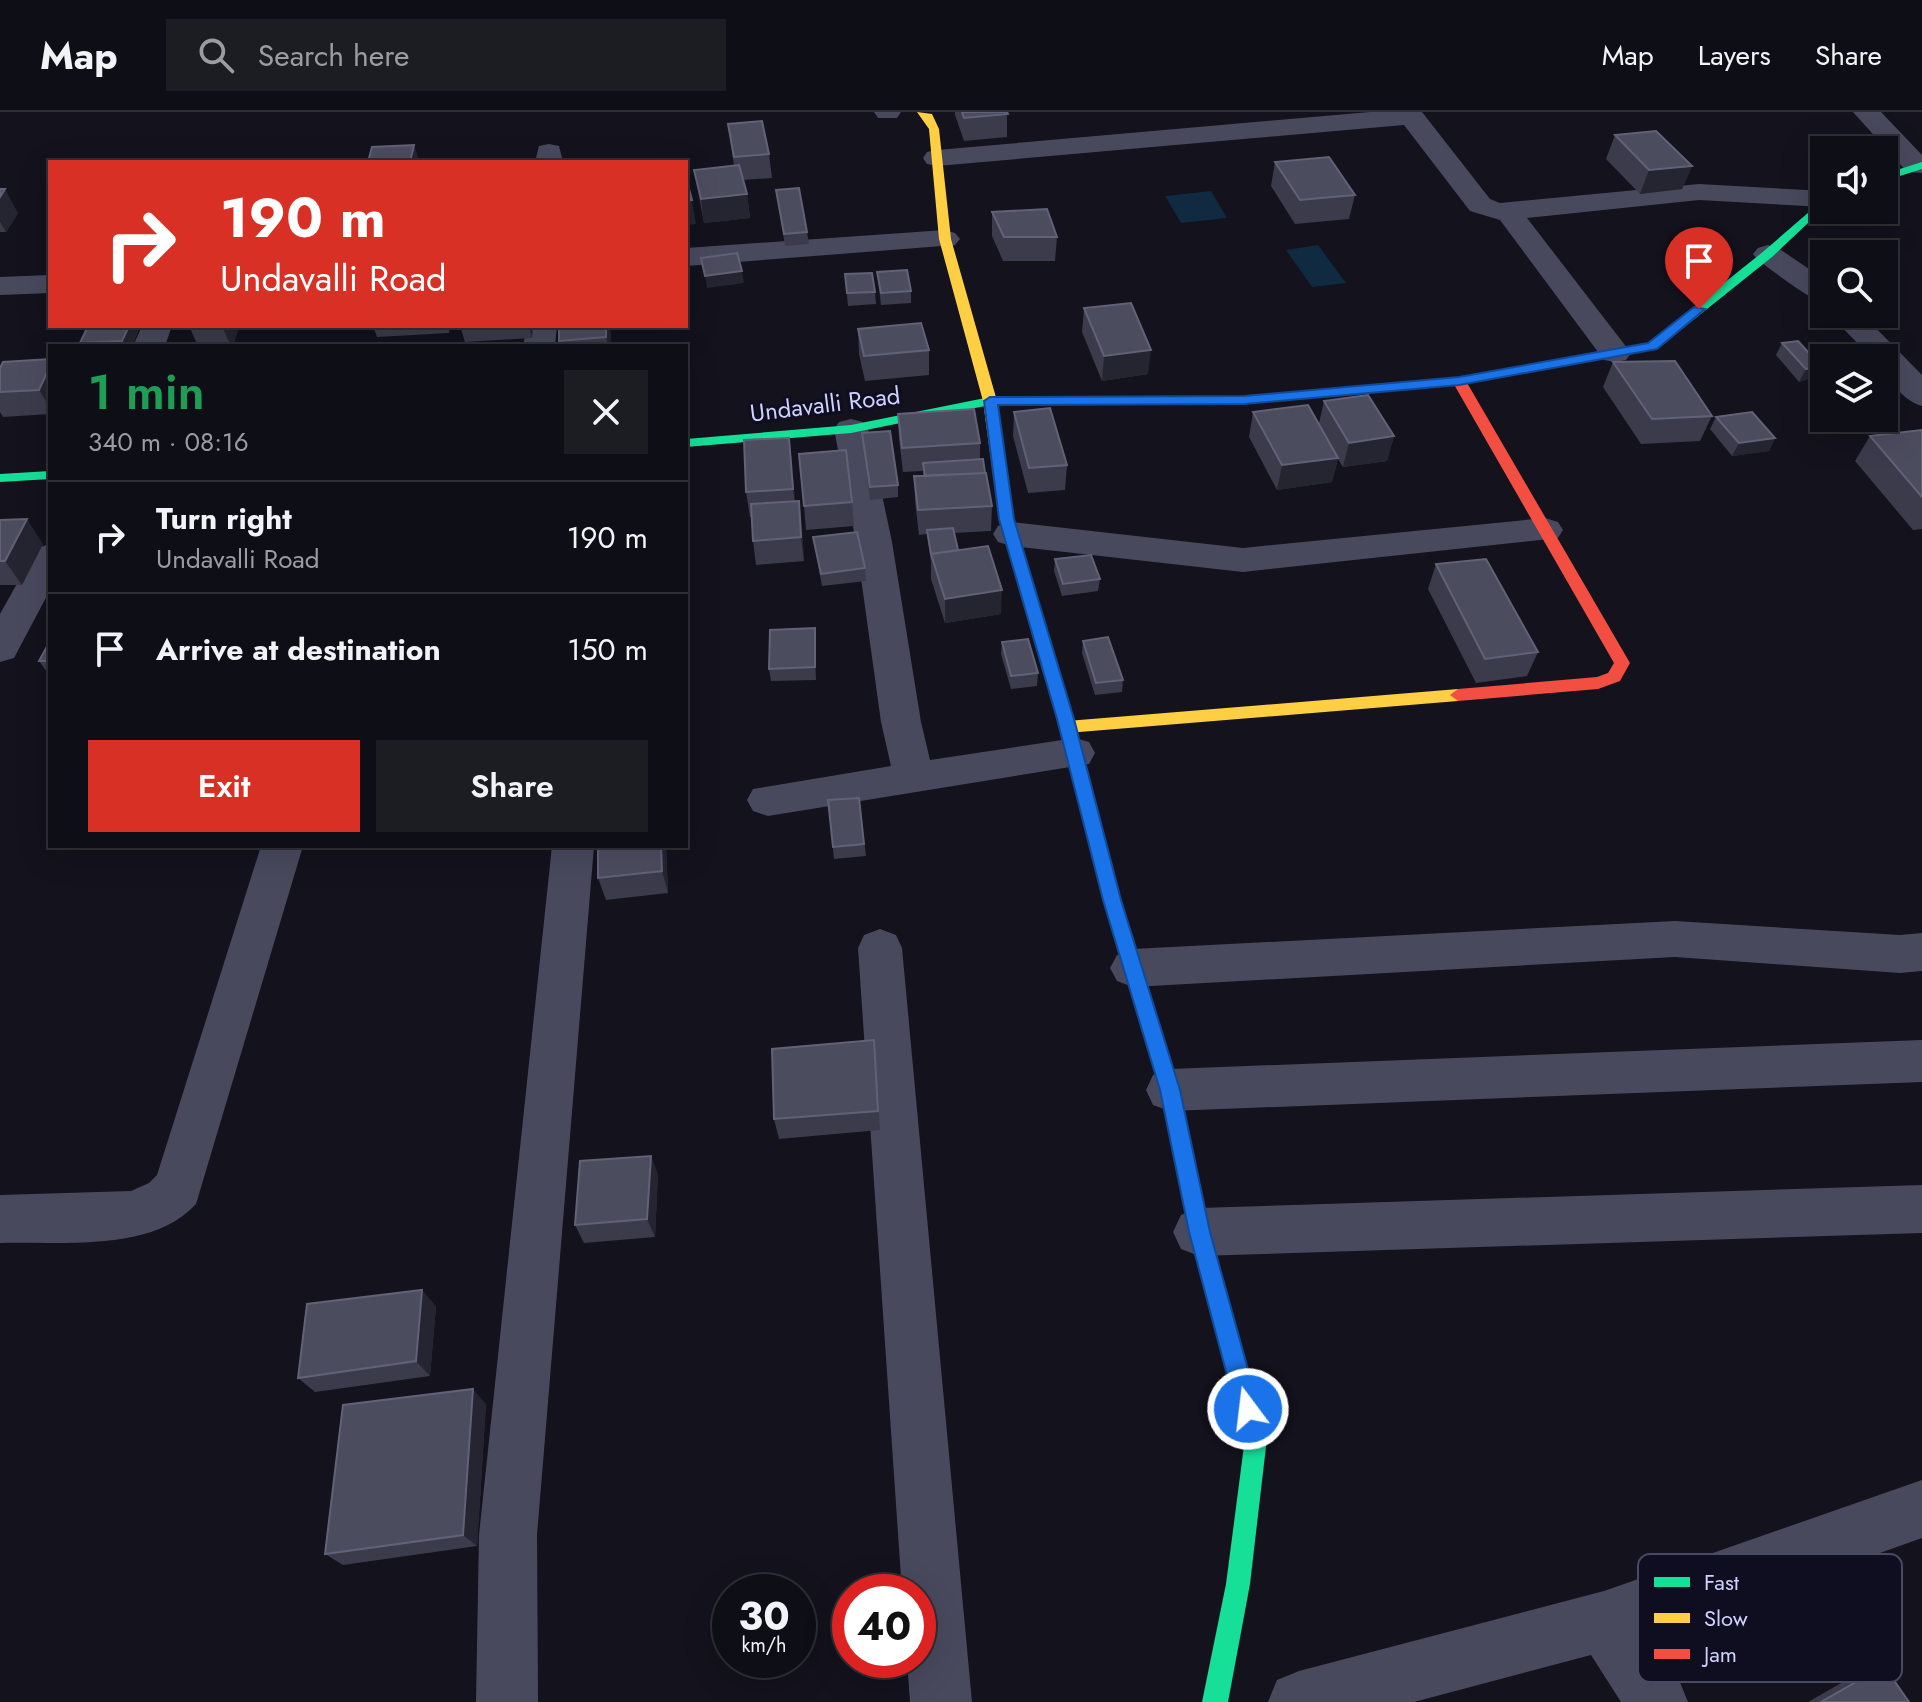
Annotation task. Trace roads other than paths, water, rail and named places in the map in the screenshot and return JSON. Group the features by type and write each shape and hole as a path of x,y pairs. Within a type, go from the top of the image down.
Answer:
{"street":[{"path":"922,112 928,116 934,129 945,239 990,401 1011,534 1170,1090 1199,1232 1256,1438 1238,1584 1215,1702"},
{"path":"1866,112 1920,166 1898,173"},
{"path":"937,158 1099,146 1410,114 1480,205 1497,212 1699,192 1810,200"},
{"path":"1508,212 1615,353"},
{"name":"Undavalli Road","path":"688,443 851,429 990,401 1244,400 1459,381 1652,346 1768,254 1810,214"},
{"path":"688,257 945,239"},
{"path":"1768,254 1810,282"},
{"path":"0,286 48,284"},
{"path":"1859,328 1894,362 1922,396"},
{"path":"768,800 914,777 1071,740 1612,680 1620,673 1622,663 1459,381"},
{"path":"851,429 874,542 901,722 914,777"},
{"path":"0,478 48,475"},
{"path":"1011,534 1080,539 1206,558 1243,560 1545,530"},
{"path":"0,649 48,560"},
{"path":"0,1219 134,1215 167,1200 178,1188 281,848"},
{"path":"507,1702 508,1535 573,848"},
{"path":"1133,968 1675,939 1900,954 1922,952"},
{"path":"880,948 941,1702"},
{"path":"1170,1090 1922,1061"},
{"path":"1199,1232 1922,1209"},
{"path":"1794,1554 1922,1509"},
{"path":"1299,1702 1604,1621 1638,1609"},
{"path":"1604,1621 1638,1673"},
{"path":"1644,1682 1657,1702"}],"water":[{"path":"1211,191 1227,218 1181,223 1165,196"},
{"path":"1318,245 1346,283 1312,287 1286,250"}]}
